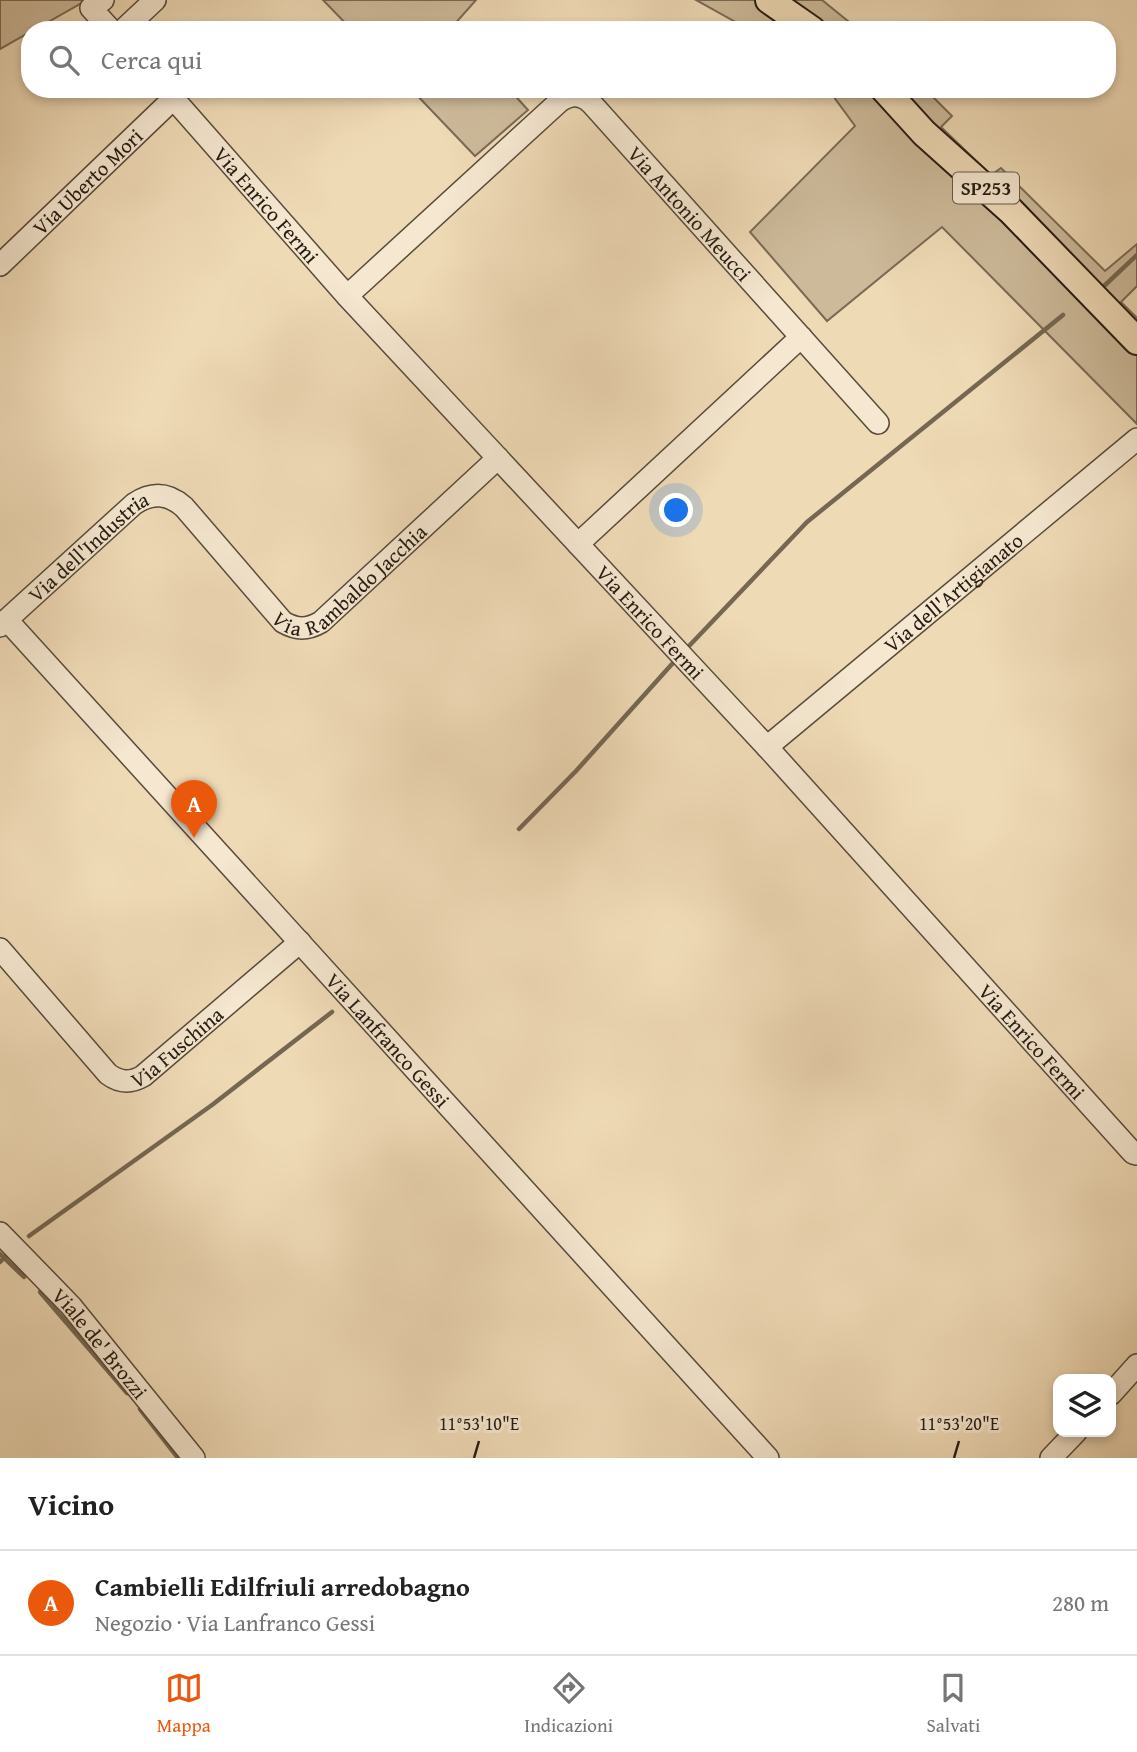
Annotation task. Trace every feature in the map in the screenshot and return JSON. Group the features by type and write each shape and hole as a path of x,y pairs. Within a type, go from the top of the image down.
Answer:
{"main road":[{"path":"769,0 799,21"},
{"name":"SP253","path":"892,98 924,133 1002,202 1137,341"}],"street":[{"path":"103,0 91,8 103,21"},
{"path":"133,21 155,0"},
{"name":"Via Uberto Mori","path":"0,265 165,98"},
{"name":"Via Enrico Fermi","path":"173,98 347,296 767,747 1132,1153 1137,1154"},
{"name":"Via Antonio Meucci","path":"347,296 560,101 566,98"},
{"name":"Via Antonio Meucci","path":"583,98 592,104 801,337"},
{"path":"578,544 801,337 878,423"},
{"name":"Via dell'Artigianato","path":"767,747 1137,439"},
{"name":"Via Rambaldo Jacchia","path":"184,507 283,622 302,629 321,622 498,458"},
{"name":"Via dell'Industria","path":"4,623 134,503 154,495 176,499 184,507"},
{"name":"Via Lanfranco Gessi","path":"4,623 300,942 768,1458"},
{"name":"Via Fuschina","path":"0,949 108,1074 115,1079 129,1082 143,1076 300,942"},
{"name":"Viale de' Brozzi","path":"0,1233 71,1306 194,1458"},
{"path":"1116,1388 1137,1365"},
{"path":"1051,1458 1071,1437"}],"shaded area":[{"path":"0,0 87,0 50,21 21,21 21,37 0,49"},
{"path":"323,0 476,0 457,21 343,21"},
{"path":"696,0 822,0 848,21 734,21"},
{"path":"420,98 517,98 528,110 475,156"},
{"path":"835,98 934,98 952,116 941,127 991,175 1001,168 1105,271 1137,244 1137,286 1121,302 1137,318 1137,424 942,227 827,321 750,232 855,126"}],"waterway":[{"path":"1103,287 1137,255"},
{"path":"690,645 807,522 1063,315"},
{"path":"519,829 576,771 672,664"},
{"path":"29,1236 212,1105 332,1012"},
{"path":"0,1262 11,1251"},
{"path":"0,1254 24,1277"},
{"path":"40,1292 127,1393"},
{"path":"140,1409 178,1458"}],"place":[{"name":"Cambielli Edilfriuli arredobagno","path":"194,838"}]}
